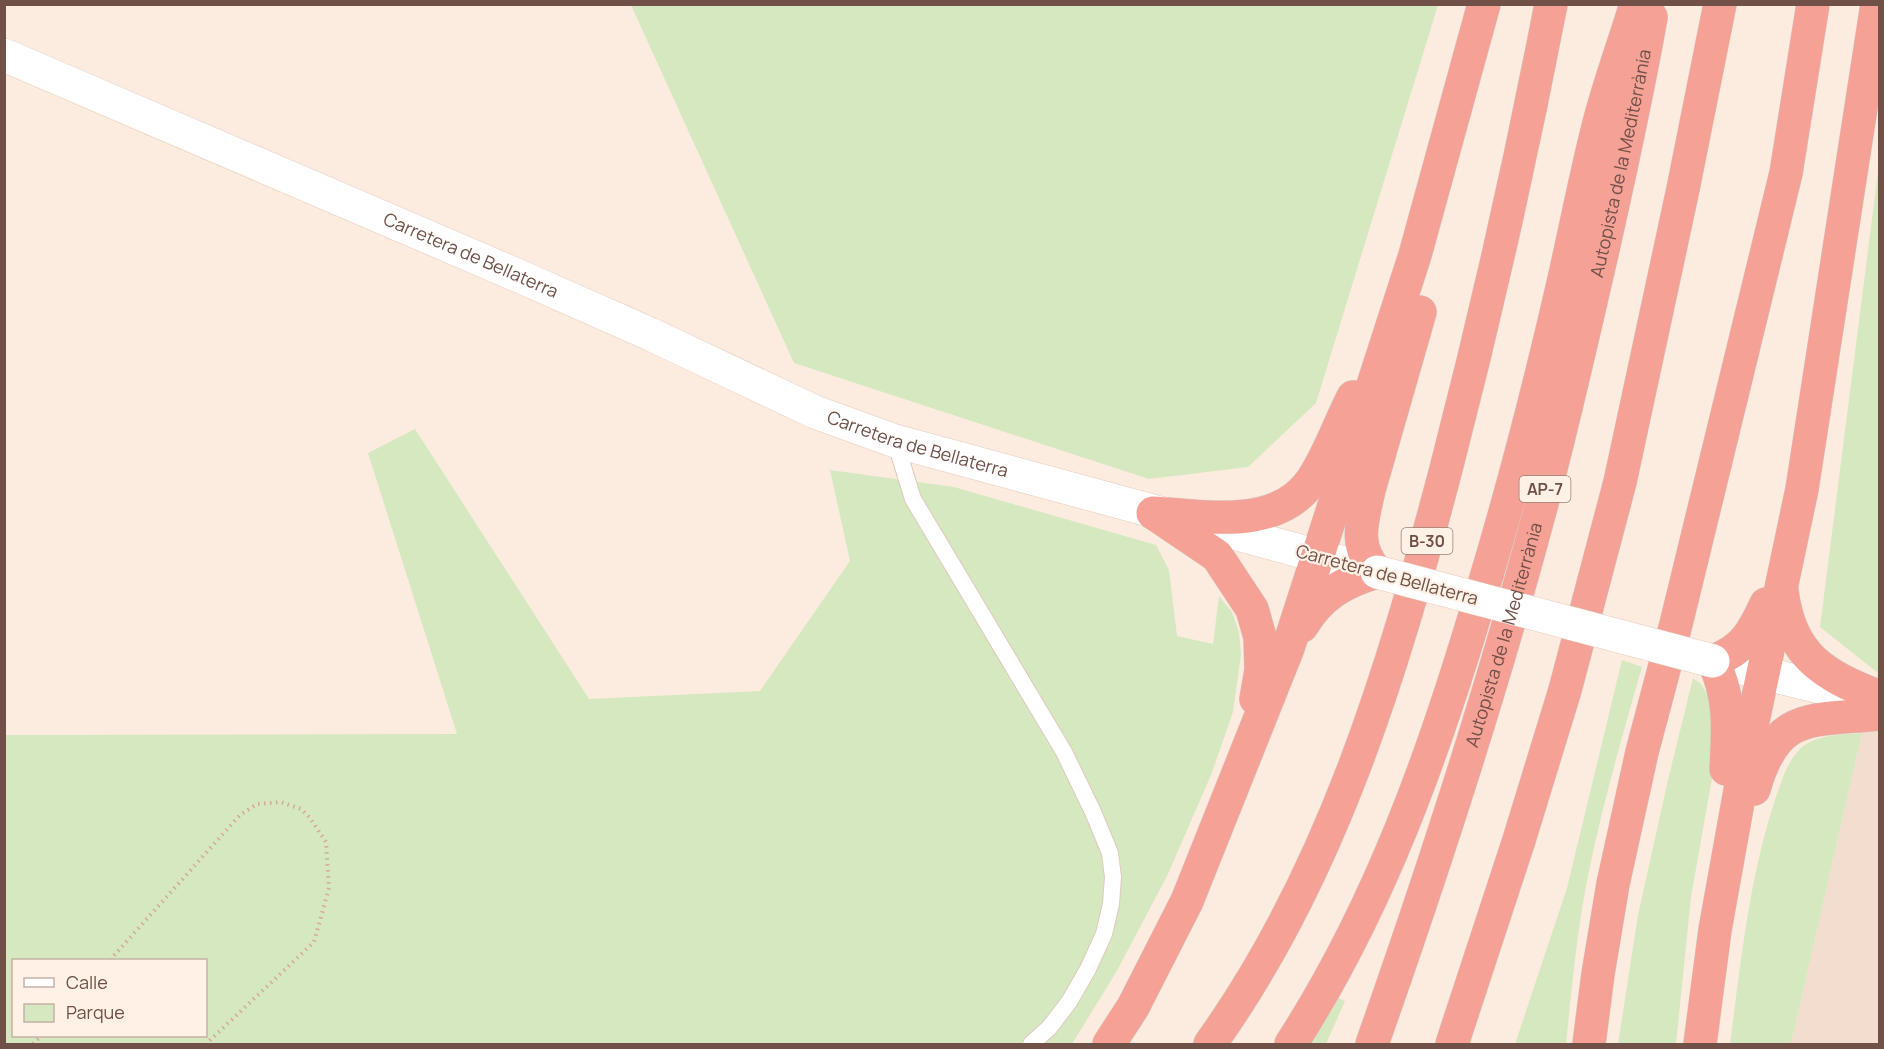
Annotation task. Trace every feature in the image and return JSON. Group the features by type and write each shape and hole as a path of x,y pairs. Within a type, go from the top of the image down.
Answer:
{"highway":[{"path":"1109,1044 1133,1007 1187,901 1288,648 1415,255 1484,4"},
{"name":"B-30","path":"1210,1044 1266,959 1299,897 1339,809 1379,696 1429,532 1464,398 1514,182 1551,4"},
{"path":"1291,1044 1320,999 1357,929 1423,778 1452,694 1495,550 1528,426 1562,291 1597,129 1636,4"},
{"name":"Autopista de la Mediterrània","path":"1372,1044 1448,823 1536,526 1617,188 1653,4"},
{"path":"1452,1044 1565,690 1620,482 1681,201 1720,4"},
{"path":"1589,1044 1613,884 1642,752 1676,624 1786,173 1813,4"},
{"path":"1700,1044 1715,930 1761,673 1802,489 1877,4"},
{"path":"1288,648 1304,621 1331,591 1351,580 1377,573 1363,552 1363,520 1369,490 1414,337 1432,262 1457,109"},
{"path":"1153,513 1228,518 1262,514 1295,498 1311,480 1326,453 1415,255"},
{"path":"1153,513 1217,556 1252,609 1260,637 1261,670 1242,764"},
{"path":"1715,930 1728,723 1726,694 1721,676 1713,661 1738,649 1755,627 1785,568"},
{"path":"1785,568 1785,612 1801,648 1812,661 1832,675 1880,699"},
{"path":"1715,930 1761,765 1769,749 1779,737 1805,722 1822,718 1880,714"},
{"path":"1458,1044 1473,984"}],"street":[{"name":"Carretera de Bellaterra","path":"4,55 555,292 650,334 814,412 895,441 1318,558 1713,661 1880,699"}],"lane":[{"path":"895,441 912,499 1064,752 1110,853 1113,877 1112,895 1104,934 1069,1002 1049,1028 1031,1044"}],"path":[{"path":"111,959 240,815 257,804 281,802 301,809 326,842 329,888 314,942 206,1044"}],"shaded area":[{"path":"1879,668 1879,1044 1791,1044 1862,733"}],"green space":[{"path":"631,5 1438,5 1316,403 1248,467 1149,479 794,363"},
{"path":"1879,164 1880,668 1878,673 1820,627"},
{"path":"415,429 589,699 760,691 850,561 830,470 954,487 1156,545 1169,570 1177,636 1213,644 1219,596 1232,612 1239,632 1241,654 1233,712 1211,775 1168,874 1118,969 1072,1044 5,1044 4,735 457,734 368,453"},
{"path":"1622,660 1642,667 1607,794 1589,871 1578,936 1566,1044 1515,1044 1567,888"},
{"path":"1693,678 1706,692 1712,688 1716,738 1712,778 1691,897 1676,1044 1618,1044 1638,915"},
{"path":"1862,733 1791,1044 1730,1044 1752,889 1767,827 1786,771 1796,753 1814,740"},
{"path":"1336,997 1345,1001 1326,1044 1309,1044"}]}
